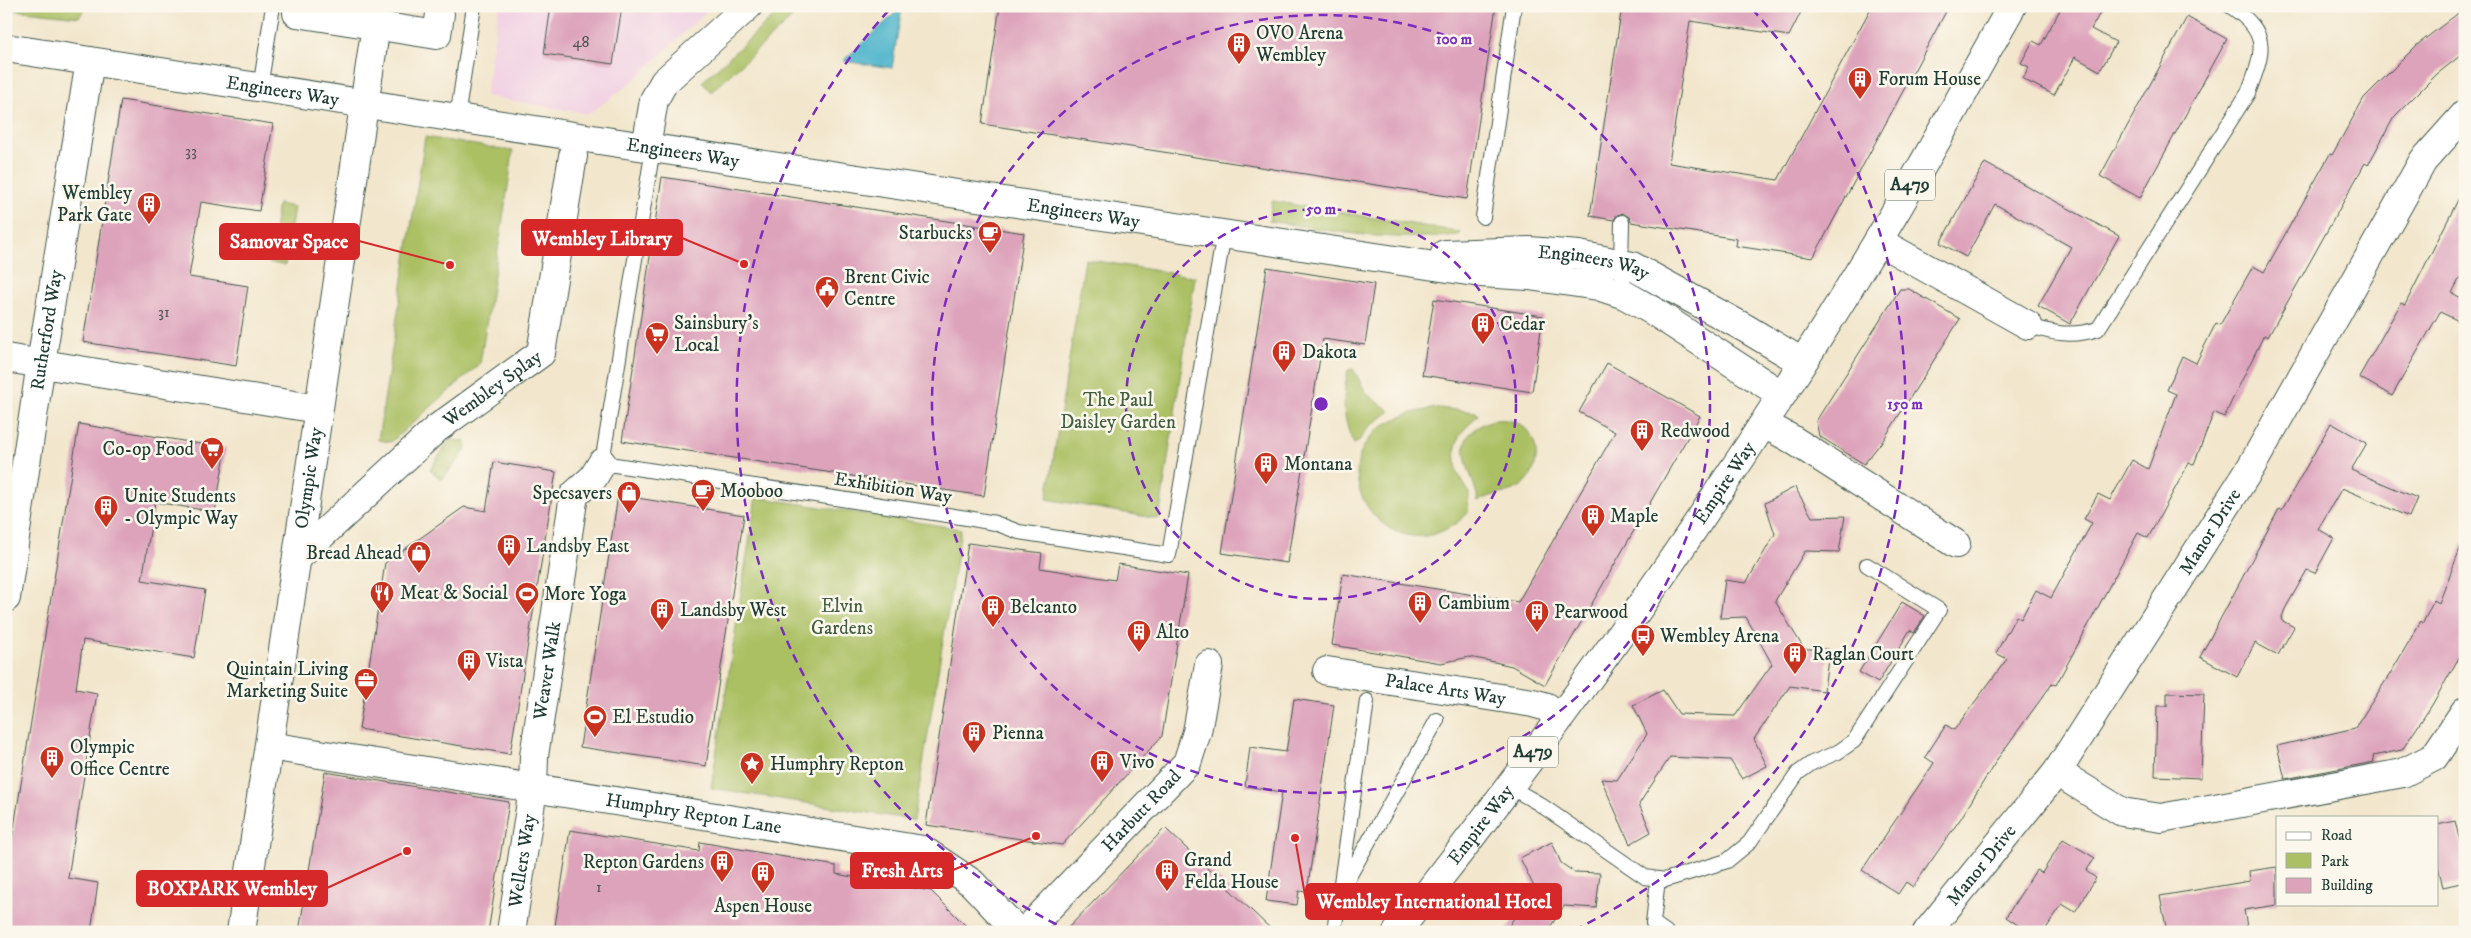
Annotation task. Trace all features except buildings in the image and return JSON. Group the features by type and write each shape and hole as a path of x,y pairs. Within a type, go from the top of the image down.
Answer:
{"street":[{"path":"649,148 654,100 664,82 748,6"},
{"name":"Empire Way","path":"1397,932 1460,853 1666,570 1764,424 1878,241 2012,6"},
{"name":"Olympic Way","path":"241,932 365,104 369,16"},
{"name":"Engineers Way","path":"6,48 649,148 1481,273 1528,276 1598,286 1625,295 1653,311 1782,395"},
{"name":"Rutherford Way","path":"6,598 41,363 90,61"},
{"name":"Manor Drive","path":"1927,932 2057,772 2251,467 2423,161 2465,114"},
{"name":"Wembley Splay","path":"296,558 436,429 541,353 573,156"},
{"path":"1878,241 2028,325"},
{"name":"Engineers Way","path":"1361,254 1478,254 1529,251 1579,255 1632,266 1722,314 1802,362"},
{"path":"6,358 318,408"},
{"path":"1764,424 1790,438 1956,544"},
{"name":"Weaver Walk","path":"533,789 534,756 574,495 593,478 602,463"},
{"name":"Harbutt Road","path":"1025,932 1187,763 1197,732 1209,665"},
{"name":"Palace Arts Way","path":"1327,671 1533,703 1547,707 1558,718"},
{"path":"2057,772 2122,812 2161,818 2403,773 2434,757 2465,711"},
{"name":"Humphry Repton Lane","path":"269,746 923,850 972,883 1018,932"},
{"name":"Wellers Way","path":"511,932 533,789"}],"lane":[{"path":"260,88 273,6"},
{"path":"457,118 474,6"},
{"path":"1483,217 1514,6"},
{"path":"2028,325 2053,334 2082,334 2098,329 2248,93 2258,67 2262,44 2256,30 2243,15 2230,6"},
{"path":"602,463 649,148"},
{"path":"1622,222 1621,264 1625,295"},
{"name":"Exhibition Way","path":"602,463 967,518 995,523 1019,532 1168,555 1224,233"},
{"path":"1508,786 1538,803 1645,877 1665,880 1727,861 1749,843 1798,773 1812,763 1838,752 1854,741 1939,610 1867,565"},
{"path":"1334,932 1367,701"},
{"path":"1338,896 1437,720"},
{"path":"1658,879 1653,923 1666,932"}],"shaded area":[{"path":"499,6 712,6 631,83 589,114 485,96"}],"green space":[{"path":"6,6 87,6 79,17 6,9"},
{"path":"785,6 805,6 711,92 702,82"},
{"path":"425,137 513,151 480,364 391,442 378,440"},
{"path":"1272,201 1460,232 1459,235 1434,237 1386,237 1269,221"},
{"path":"278,204 294,207 285,265 269,263"},
{"name":"The Paul Daisley Garden","path":"1085,259 1195,277 1159,519 1047,499"},
{"path":"1353,369 1367,394 1390,411 1369,427 1358,442 1354,444 1347,426 1344,408 1348,370"},
{"path":"1439,408 1476,412 1478,415 1460,434 1455,450 1457,472 1469,492 1468,513 1436,534 1406,535 1380,522 1363,499 1357,471 1366,444 1392,421"},
{"path":"1493,420 1510,420 1524,427 1534,443 1536,462 1528,479 1521,486 1478,501 1467,465 1465,444 1469,435 1478,427"},
{"path":"449,440 466,441 465,451 442,480 430,470"},
{"name":"Elvin Gardens","path":"756,497 961,529 914,820 711,788"}],"water":[{"path":"902,7 892,68 843,61"}],"place":[{"name":"OVO Arena Wembley","path":"1239,65"},
{"name":"Forum House","path":"1860,100"},
{"name":"Wembley Park Gate","path":"149,225"},
{"name":"Starbucks","path":"990,254"},
{"name":"Wembley Library","path":"744,264"},
{"name":"Samovar Space","path":"450,265"},
{"name":"Brent Civic Centre","path":"827,309"},
{"name":"Cedar","path":"1483,345"},
{"name":"Sainsbury's Local","path":"657,355"},
{"name":"Dakota","path":"1284,373"},
{"name":"Redwood","path":"1642,452"},
{"name":"Co-op Food","path":"212,470"},
{"name":"Montana","path":"1266,485"},
{"name":"Mooboo","path":"703,512"},
{"name":"Specsavers","path":"629,514"},
{"name":"Unite Students - Olympic Way","path":"106,528"},
{"name":"Maple","path":"1593,537"},
{"name":"Landsby East","path":"509,567"},
{"name":"Bread Ahead","path":"419,574"},
{"name":"Meat & Social","path":"382,614"},
{"name":"More Yoga","path":"527,615"},
{"name":"Cambium","path":"1420,624"},
{"name":"Belcanto","path":"993,628"},
{"name":"Landsby West","path":"662,631"},
{"name":"Pearwood","path":"1537,633"},
{"name":"Alto","path":"1139,653"},
{"name":"Wembley Arena","path":"1643,657"},
{"name":"Raglan Court","path":"1795,675"},
{"name":"Vista","path":"469,682"},
{"name":"Quintain Living Marketing Suite","path":"366,701"},
{"name":"El Estudio","path":"595,738"},
{"name":"Pienna","path":"974,754"},
{"name":"Olympic Office Centre","path":"52,779"},
{"name":"Vivo","path":"1102,783"},
{"name":"Humphry Repton","path":"752,785"},
{"name":"Fresh Arts","path":"1036,836"},
{"name":"Wembley International Hotel","path":"1295,838"},
{"name":"BOXPARK Wembley","path":"407,851"},
{"name":"Repton Gardens","path":"722,883"},
{"name":"Grand Felda House","path":"1167,892"},
{"name":"Aspen House","path":"763,894"}]}
